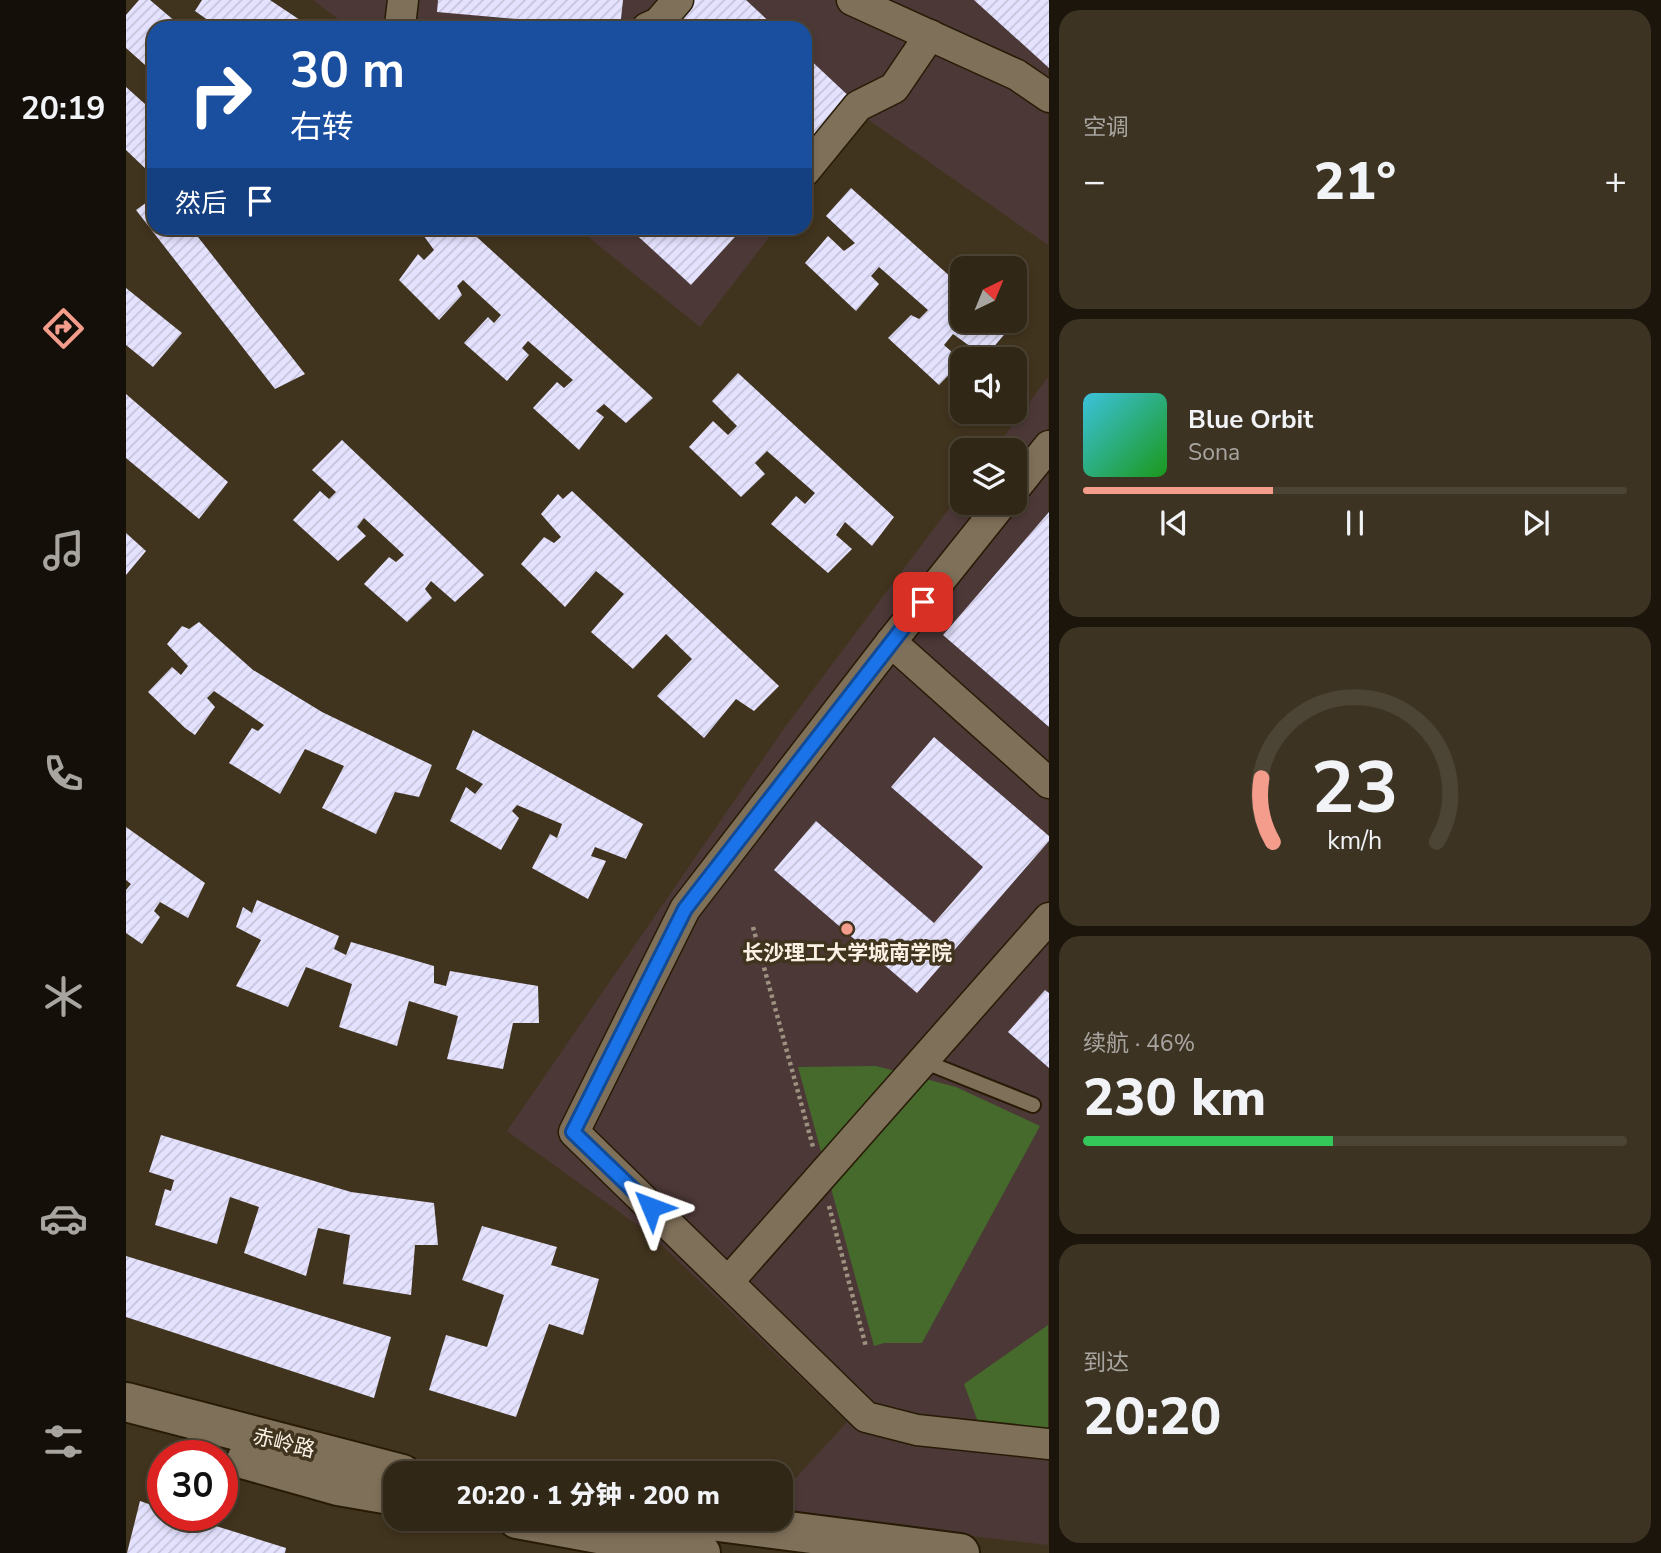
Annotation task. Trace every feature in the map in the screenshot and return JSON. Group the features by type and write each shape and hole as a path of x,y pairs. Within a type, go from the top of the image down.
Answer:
{"main road":[{"name":"赤岭路","path":"126,1402 383,1469"},
{"name":"赤岭路","path":"126,1426 338,1486 383,1494"},
{"path":"582,1531 701,1553"},
{"path":"789,1531 960,1553"}],"street":[{"path":"660,21 678,0"},
{"path":"852,0 1017,75 1048,97"},
{"path":"812,162 858,106 894,88 930,35"},
{"path":"1027,473 1048,446"},
{"path":"993,515 685,909 573,1132 866,1417 917,1430 1048,1444"},
{"path":"891,642 1048,783"},
{"path":"728,1282 1048,918"}],"lane":[{"path":"923,1061 1032,1105"}],"path":[{"path":"753,928 866,1347"}],"shaded area":[{"path":"313,0 1048,0 1048,245 863,116 812,181 812,21 341,21"},
{"path":"586,235 771,235 700,327"},
{"name":"长沙理工大学城南学院","path":"1048,377 1048,1545 793,1515 793,1481 847,1422 651,1235 507,1131 785,727 950,507 950,515 1027,515 1027,438 1003,438 1013,424 1027,424 1027,405"}],"green space":[{"path":"876,1066 956,1087 1040,1126 922,1343 884,1343 874,1346 798,1067"},
{"path":"1048,1325 1048,1430 978,1422 964,1384"}],"building":[{"path":"139,0 150,0 175,21 147,21 147,67 126,48 126,15"},
{"path":"202,0 270,0 302,21 209,21 195,11"},
{"path":"438,0 623,0 621,21 540,21 437,12"},
{"path":"694,0 746,0 768,21 674,21"},
{"path":"974,0 1049,0 1049,68"},
{"path":"812,62 853,100 812,147"},
{"path":"126,87 147,106 147,170 126,150"},
{"path":"851,188 950,276 950,333 1006,333 994,347 971,347 953,334 944,345 950,350 950,374 939,385 888,338 911,315 919,319 928,310 879,267 871,276 879,284 856,311 805,263 828,236 844,251 855,243 826,216"},
{"path":"147,202 147,224 136,210"},
{"path":"155,235 196,235 305,374 275,389"},
{"path":"423,235 475,235 653,398 626,423 604,404 596,411 604,417 579,450 533,408 557,382 564,388 573,380 528,341 522,348 529,355 507,381 464,343 488,317 494,323 501,315 463,280 457,286 462,295 439,320 399,280 418,254 424,260 434,250"},
{"path":"637,235 737,235 691,285"},
{"path":"126,288 182,333 153,367 126,345"},
{"path":"738,373 894,517 872,546 845,522 836,535 852,549 828,573 771,524 796,496 805,504 815,493 767,451 755,463 765,474 741,497 689,447 713,421 728,435 737,426 712,401"},
{"path":"126,394 228,482 199,519 126,458"},
{"path":"342,440 484,575 455,602 431,581 425,589 432,598 407,622 364,584 389,557 396,562 404,555 364,518 357,527 366,536 338,561 293,520 320,491 329,499 336,492 312,470"},
{"path":"572,491 779,686 754,711 736,699 704,738 657,696 692,659 666,634 633,669 591,632 624,594 596,571 565,607 521,564 544,537 554,543 561,537 541,514 558,494 563,499"},
{"path":"1049,512 1049,727 943,635"},
{"path":"126,533 146,551 126,575"},
{"path":"199,622 253,670 322,712 432,765 419,797 395,792 376,834 322,808 344,766 305,749 280,794 229,763 252,728 258,731 264,725 214,691 207,698 215,707 195,735 185,728 148,692 172,667 181,675 188,666 167,644 182,626 189,629"},
{"path":"473,730 643,824 626,859 595,847 591,856 606,861 588,899 532,868 550,834 557,838 562,824 517,805 512,811 519,818 501,850 450,821 466,787 475,794 483,784 456,769"},
{"path":"934,737 1049,836 1049,841 917,993 774,870 816,821 934,923 983,867 891,787"},
{"path":"126,827 205,883 188,918 160,902 154,911 160,917 142,944 126,933 126,890 131,884 126,880"},
{"path":"257,900 339,936 334,949 346,955 351,942 434,966 434,983 446,986 450,971 538,986 539,1023 513,1023 503,1069 447,1059 458,1016 409,1001 397,1046 339,1027 352,984 306,967 288,1007 236,986 261,940 236,927 243,907 252,913"},
{"path":"1045,990 1049,993 1049,1068 1008,1032"},
{"path":"161,1135 351,1192 434,1203 438,1245 415,1245 411,1295 343,1284 350,1235 318,1228 306,1276 244,1253 259,1207 230,1197 217,1244 155,1225 165,1189 171,1191 174,1180 149,1172"},
{"path":"482,1226 557,1247 551,1265 599,1279 583,1335 549,1324 516,1417 429,1390 446,1335 487,1347 504,1295 462,1280"},
{"path":"126,1256 391,1337 374,1398 126,1317"},
{"path":"140,1501 147,1503 147,1531 232,1531 286,1548 285,1553 127,1553"}],"place":[{"name":"长沙理工大学城南学院","path":"847,929"}],"route":[{"path":"651,1207 573,1132 685,909 923,602"}]}
